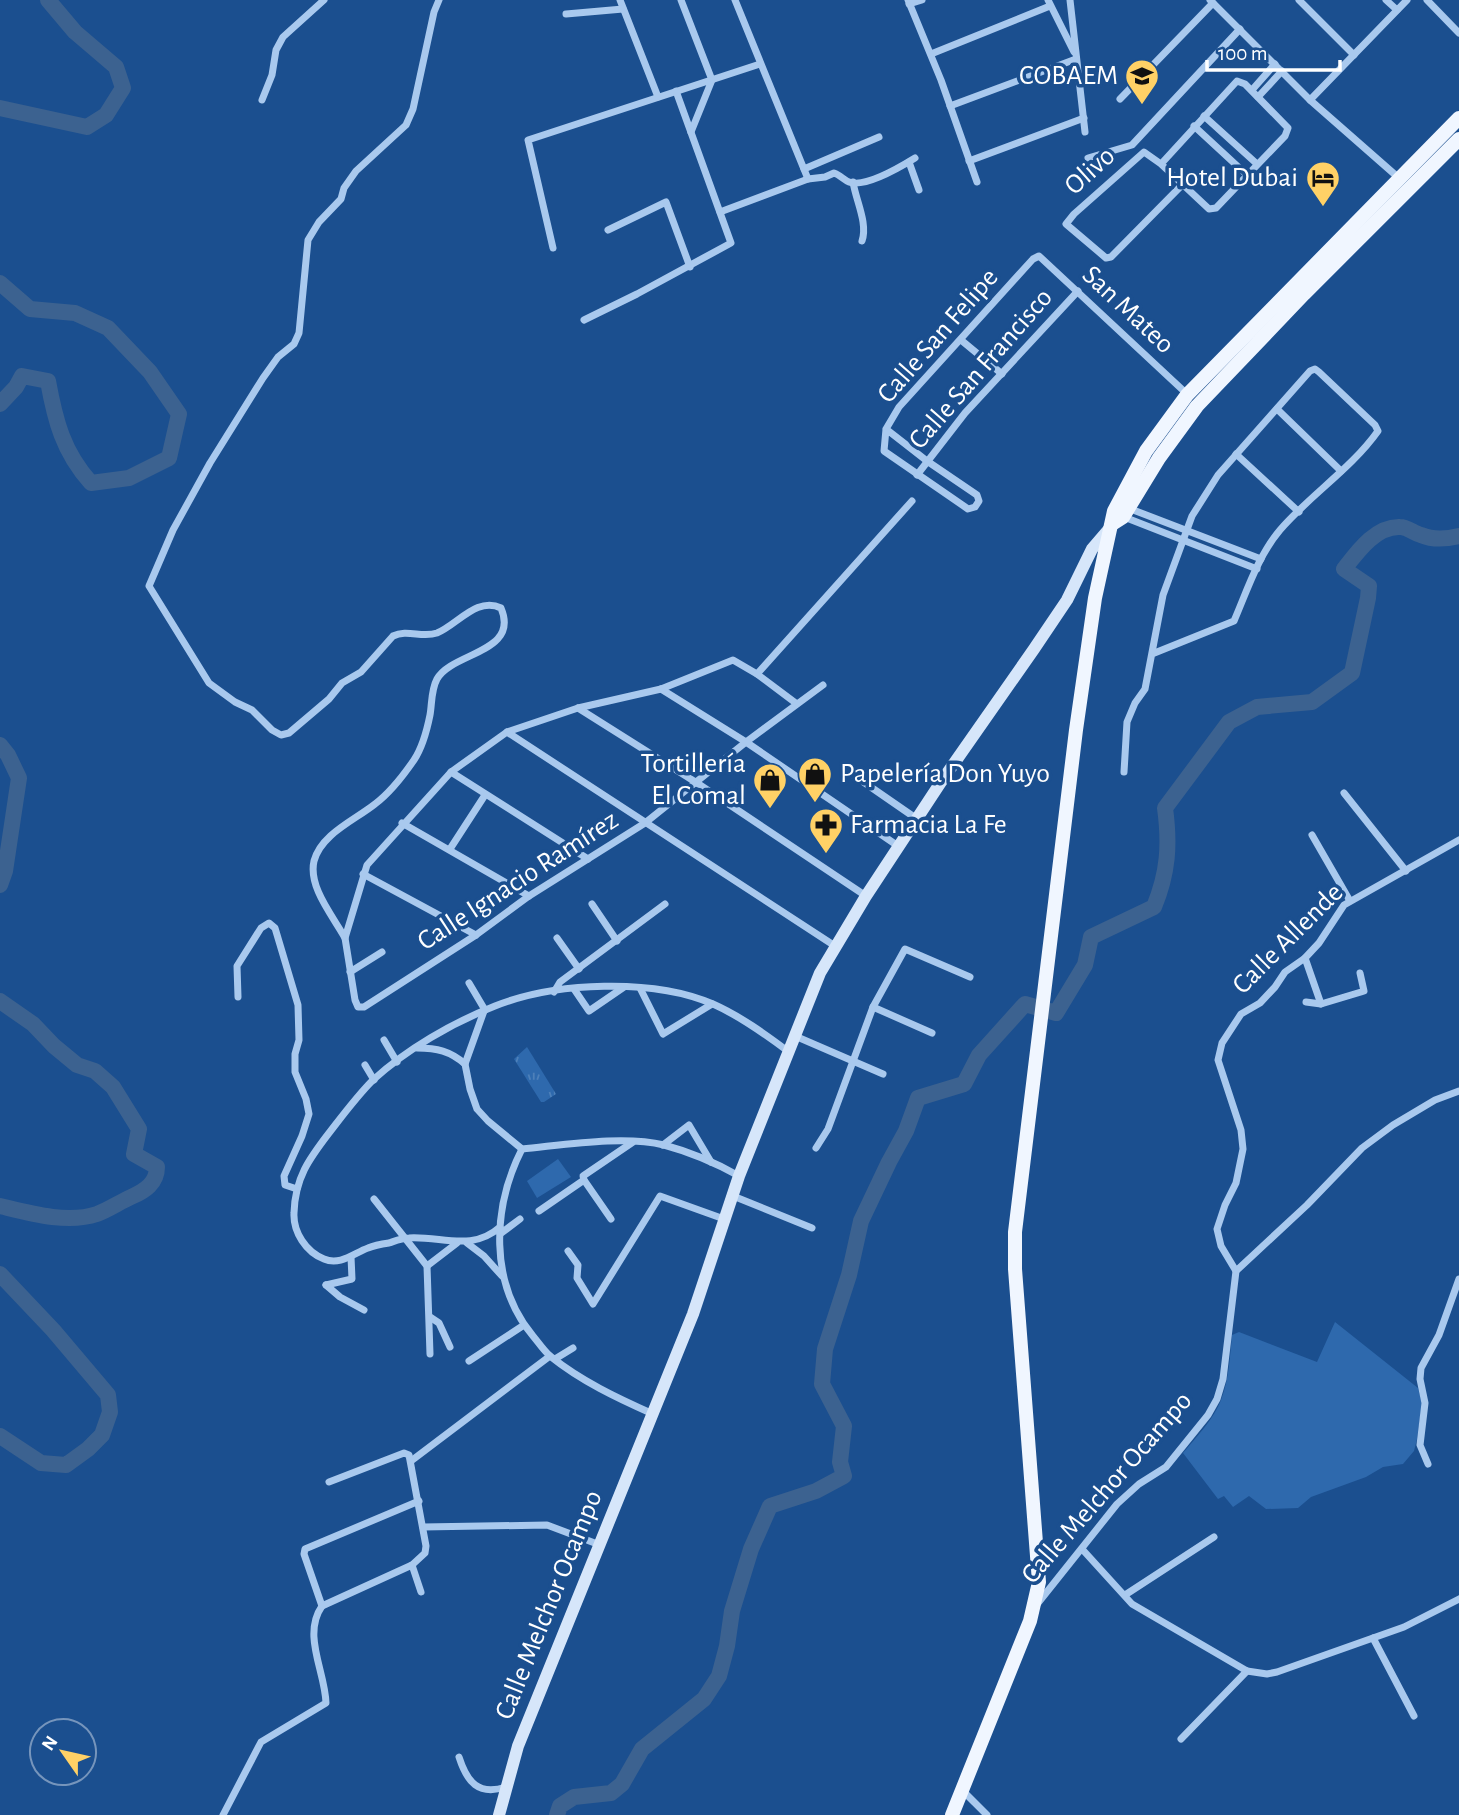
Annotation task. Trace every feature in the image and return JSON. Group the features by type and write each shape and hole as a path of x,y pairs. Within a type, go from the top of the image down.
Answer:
{"main road":[{"path":"1118,515 1197,406 1406,184 1459,118"},
{"path":"952,1815 1034,1607 1039,1582 1015,1244 1036,1046 1076,730 1095,598 1118,515 1146,451 1165,422 1188,395 1406,184 1459,139"}],"street":[{"path":"262,100 272,75 276,50 283,37 324,0"},
{"path":"382,952 350,972 345,938 316,886 312,871 315,857 326,840 376,803 398,782 416,757 427,728 438,678 446,669 486,648 501,634 505,622 501,608 495,605 471,610 436,633 400,633 393,636 361,672 342,683 329,699 289,733 281,735 252,710 234,702 209,683 149,586 185,506 210,463 263,378 278,357 294,344 299,333 307,240 318,222 341,200 344,188 356,171 406,125 413,109 439,0"},
{"path":"620,0 658,97"},
{"path":"681,0 712,80 691,132"},
{"path":"735,0 808,179"},
{"path":"922,0 909,2 931,54 977,182"},
{"path":"1070,0 1085,132"},
{"path":"1299,0 1354,55"},
{"path":"1386,0 1397,10"},
{"path":"1310,100 1408,0"},
{"path":"1427,0 1459,33"},
{"path":"1120,99 1211,1 1310,100 1406,184"},
{"path":"931,54 1049,3 1076,57"},
{"path":"566,14 623,9"},
{"path":"1088,158 1132,145 1240,29"},
{"path":"950,106 1076,57"},
{"path":"552,248 528,140 760,64"},
{"path":"1252,90 1275,64"},
{"path":"1258,97 1282,71"},
{"path":"1237,81 1245,84 1258,97 1288,131 1216,208 1209,209 1161,164 1237,81"},
{"path":"584,320 690,267 731,243 676,91"},
{"path":"1204,116 1257,164"},
{"path":"970,161 1084,118"},
{"path":"1194,126 1247,175"},
{"path":"804,169 879,137"},
{"name":"Olivo","path":"1161,164 1144,152 1074,214 1066,225 1098,253 1106,258 1111,257 1182,185"},
{"path":"720,212 808,179 834,173 853,182 884,175 912,160 919,190"},
{"path":"853,182 862,219 862,241"},
{"path":"608,230 666,202 690,267"},
{"name":"San Mateo","path":"1039,256 1188,395"},
{"name":"Calle San Felipe","path":"917,475 884,452 886,429 899,407 1033,259 1039,256"},
{"name":"Calle San Francisco","path":"917,475 965,413 1078,291"},
{"path":"961,340 1002,374"},
{"path":"1124,772 1127,722 1145,689 1163,595 1186,532 1204,495 1236,454 1315,369 1378,430 1341,471 1281,529 1261,559 1234,621 1152,654"},
{"path":"1277,408 1341,471"},
{"path":"886,429 979,497 975,507 968,509 917,475"},
{"path":"1236,454 1299,512"},
{"path":"757,674 912,501"},
{"path":"1118,515 1186,532 1261,559"},
{"path":"1118,515 1257,569"},
{"name":"Calle Melchor Ocampo","path":"499,1815 518,1746 693,1314 739,1176 820,973 898,846 1067,600 1092,549 1118,515"},
{"path":"345,938 367,865 402,823 451,772 507,732 578,708 661,690 733,660 797,704"},
{"name":"Calle Ignacio Ramírez","path":"350,972 358,1007 364,1007 645,822 822,685"},
{"path":"661,690 746,742 898,846"},
{"path":"578,708 697,783 866,896"},
{"path":"507,732 835,946"},
{"path":"451,772 589,859"},
{"path":"849,772 917,819"},
{"path":"1344,793 1406,870"},
{"path":"450,849 485,795"},
{"path":"402,823 530,896"},
{"path":"1312,835 1350,901"},
{"name":"Calle Allende","path":"1236,1271 1221,1246 1217,1229 1224,1205 1236,1183 1243,1149 1241,1130 1218,1060 1222,1044 1241,1014 1260,1003 1275,988 1285,972 1305,958 1319,943 1331,927 1336,913 1350,901 1459,840"},
{"path":"363,874 476,935"},
{"path":"593,904 617,941"},
{"path":"554,992 560,982 665,904"},
{"path":"238,997 237,966 261,928 269,923 275,928 298,1005 299,1040 295,1054 295,1072 309,1114 284,1176 285,1185 297,1189"},
{"path":"557,938 579,969"},
{"path":"816,1148 828,1129 873,1007 905,949 970,977"},
{"path":"1305,958 1321,1004"},
{"path":"1306,1002 1321,1004 1364,991 1360,973"},
{"path":"469,983 485,1010"},
{"path":"573,989 589,1011 624,987"},
{"path":"640,988 663,1034 712,1004"},
{"path":"520,1219 482,1239 458,1242 404,1239 367,1248 351,1257 333,1262 322,1259 303,1243 294,1219 297,1189 313,1152 374,1080 435,1036 485,1010 531,996 573,989 640,988 684,995 712,1004 768,1036 789,1053"},
{"path":"873,1007 932,1033"},
{"path":"465,1064 485,1010"},
{"path":"795,1036 883,1074"},
{"path":"384,1040 397,1062"},
{"path":"417,1048 436,1048 455,1055 465,1064 477,1109 522,1149 634,1141 663,1145 710,1161 739,1176"},
{"path":"365,1065 374,1080"},
{"path":"1236,1271 1307,1205 1362,1148 1392,1125 1436,1100 1459,1091"},
{"path":"663,1145 689,1125 710,1161"},
{"path":"611,1219 583,1175 634,1141"},
{"path":"522,1149 503,1198 500,1230 502,1276 509,1296 524,1325 553,1358 615,1397 653,1414"},
{"path":"538,1211 584,1180"},
{"path":"568,1251 578,1265 577,1278 593,1304 660,1196 724,1219"},
{"path":"733,1196 812,1228"},
{"path":"374,1199 427,1266 430,1354"},
{"path":"427,1266 458,1242"},
{"path":"467,1242 502,1276"},
{"path":"351,1257 352,1279 326,1285 340,1297 364,1310"},
{"name":"Calle Melchor Ocampo","path":"1034,1607 1117,1504 1139,1484 1166,1467 1208,1415 1217,1399 1223,1379 1236,1271"},
{"path":"1428,1464 1420,1445 1425,1403 1420,1379 1421,1368 1439,1335 1459,1279"},
{"path":"429,1317 439,1323 450,1347"},
{"path":"469,1361 524,1325"},
{"path":"411,1461 553,1358 573,1349"},
{"path":"223,1815 261,1742 326,1703 314,1640 317,1614 322,1606 412,1564 425,1553 419,1502 409,1455 404,1453 329,1482"},
{"path":"322,1606 304,1554 305,1549 419,1502"},
{"path":"423,1527 547,1525 600,1545"},
{"path":"1125,1595 1214,1537"},
{"path":"1082,1549 1140,1610 1247,1671 1267,1674 1404,1627 1459,1599"},
{"path":"412,1564 421,1592"},
{"path":"1373,1638 1414,1716"},
{"path":"1181,1739 1247,1671"},
{"path":"459,1757 463,1769 477,1786 491,1792 506,1787"},
{"path":"962,1790 987,1815"}],"green space":[{"path":"527,1047 556,1094 544,1102 541,1102 514,1059"},
{"path":"558,1159 571,1177 537,1198 527,1181"},
{"path":"1335,1322 1418,1388 1422,1403 1414,1451 1403,1464 1383,1467 1366,1477 1311,1497 1298,1508 1266,1509 1249,1496 1233,1507 1224,1496 1218,1499 1183,1453 1209,1421 1221,1400 1232,1335 1239,1332 1317,1362"}],"waterway":[{"path":"0,108 87,127 106,115 123,88 116,67 75,32 48,0"},
{"path":"0,283 30,309 75,313 108,328 150,372 179,414 169,458 129,478 91,483 67,447 48,381 22,376 0,404"},
{"path":"557,1815 560,1806 574,1797 611,1793 622,1784 642,1749 704,1699 719,1676 732,1611 751,1549 770,1506 816,1491 844,1476 840,1462 844,1426 822,1384 825,1349 849,1275 861,1221 906,1131 918,1098 964,1084 979,1055 1025,1004 1056,1013 1085,965 1091,937 1154,907 1167,859 1165,808 1229,722 1257,707 1312,702 1352,673 1369,586 1344,569 1362,548 1375,535 1391,528 1403,527 1426,537 1459,536"},
{"path":"0,745 19,778 5,871 0,885"},
{"path":"0,1001 33,1024 77,1065 95,1071 113,1087 139,1129 134,1154 157,1167 155,1178 145,1189 97,1214 85,1217 61,1218 0,1206"},
{"path":"0,1274 53,1330 108,1395 110,1412 102,1435 66,1465 41,1463 0,1436"}],"place":[{"name":"COBAEM","path":"1142,106"},
{"name":"Hotel Dubai","path":"1323,208"},
{"name":"Papelería Don Yuyo","path":"815,804"},
{"name":"Tortillería El Comal","path":"770,810"},
{"name":"Farmacia La Fe","path":"826,855"}]}
